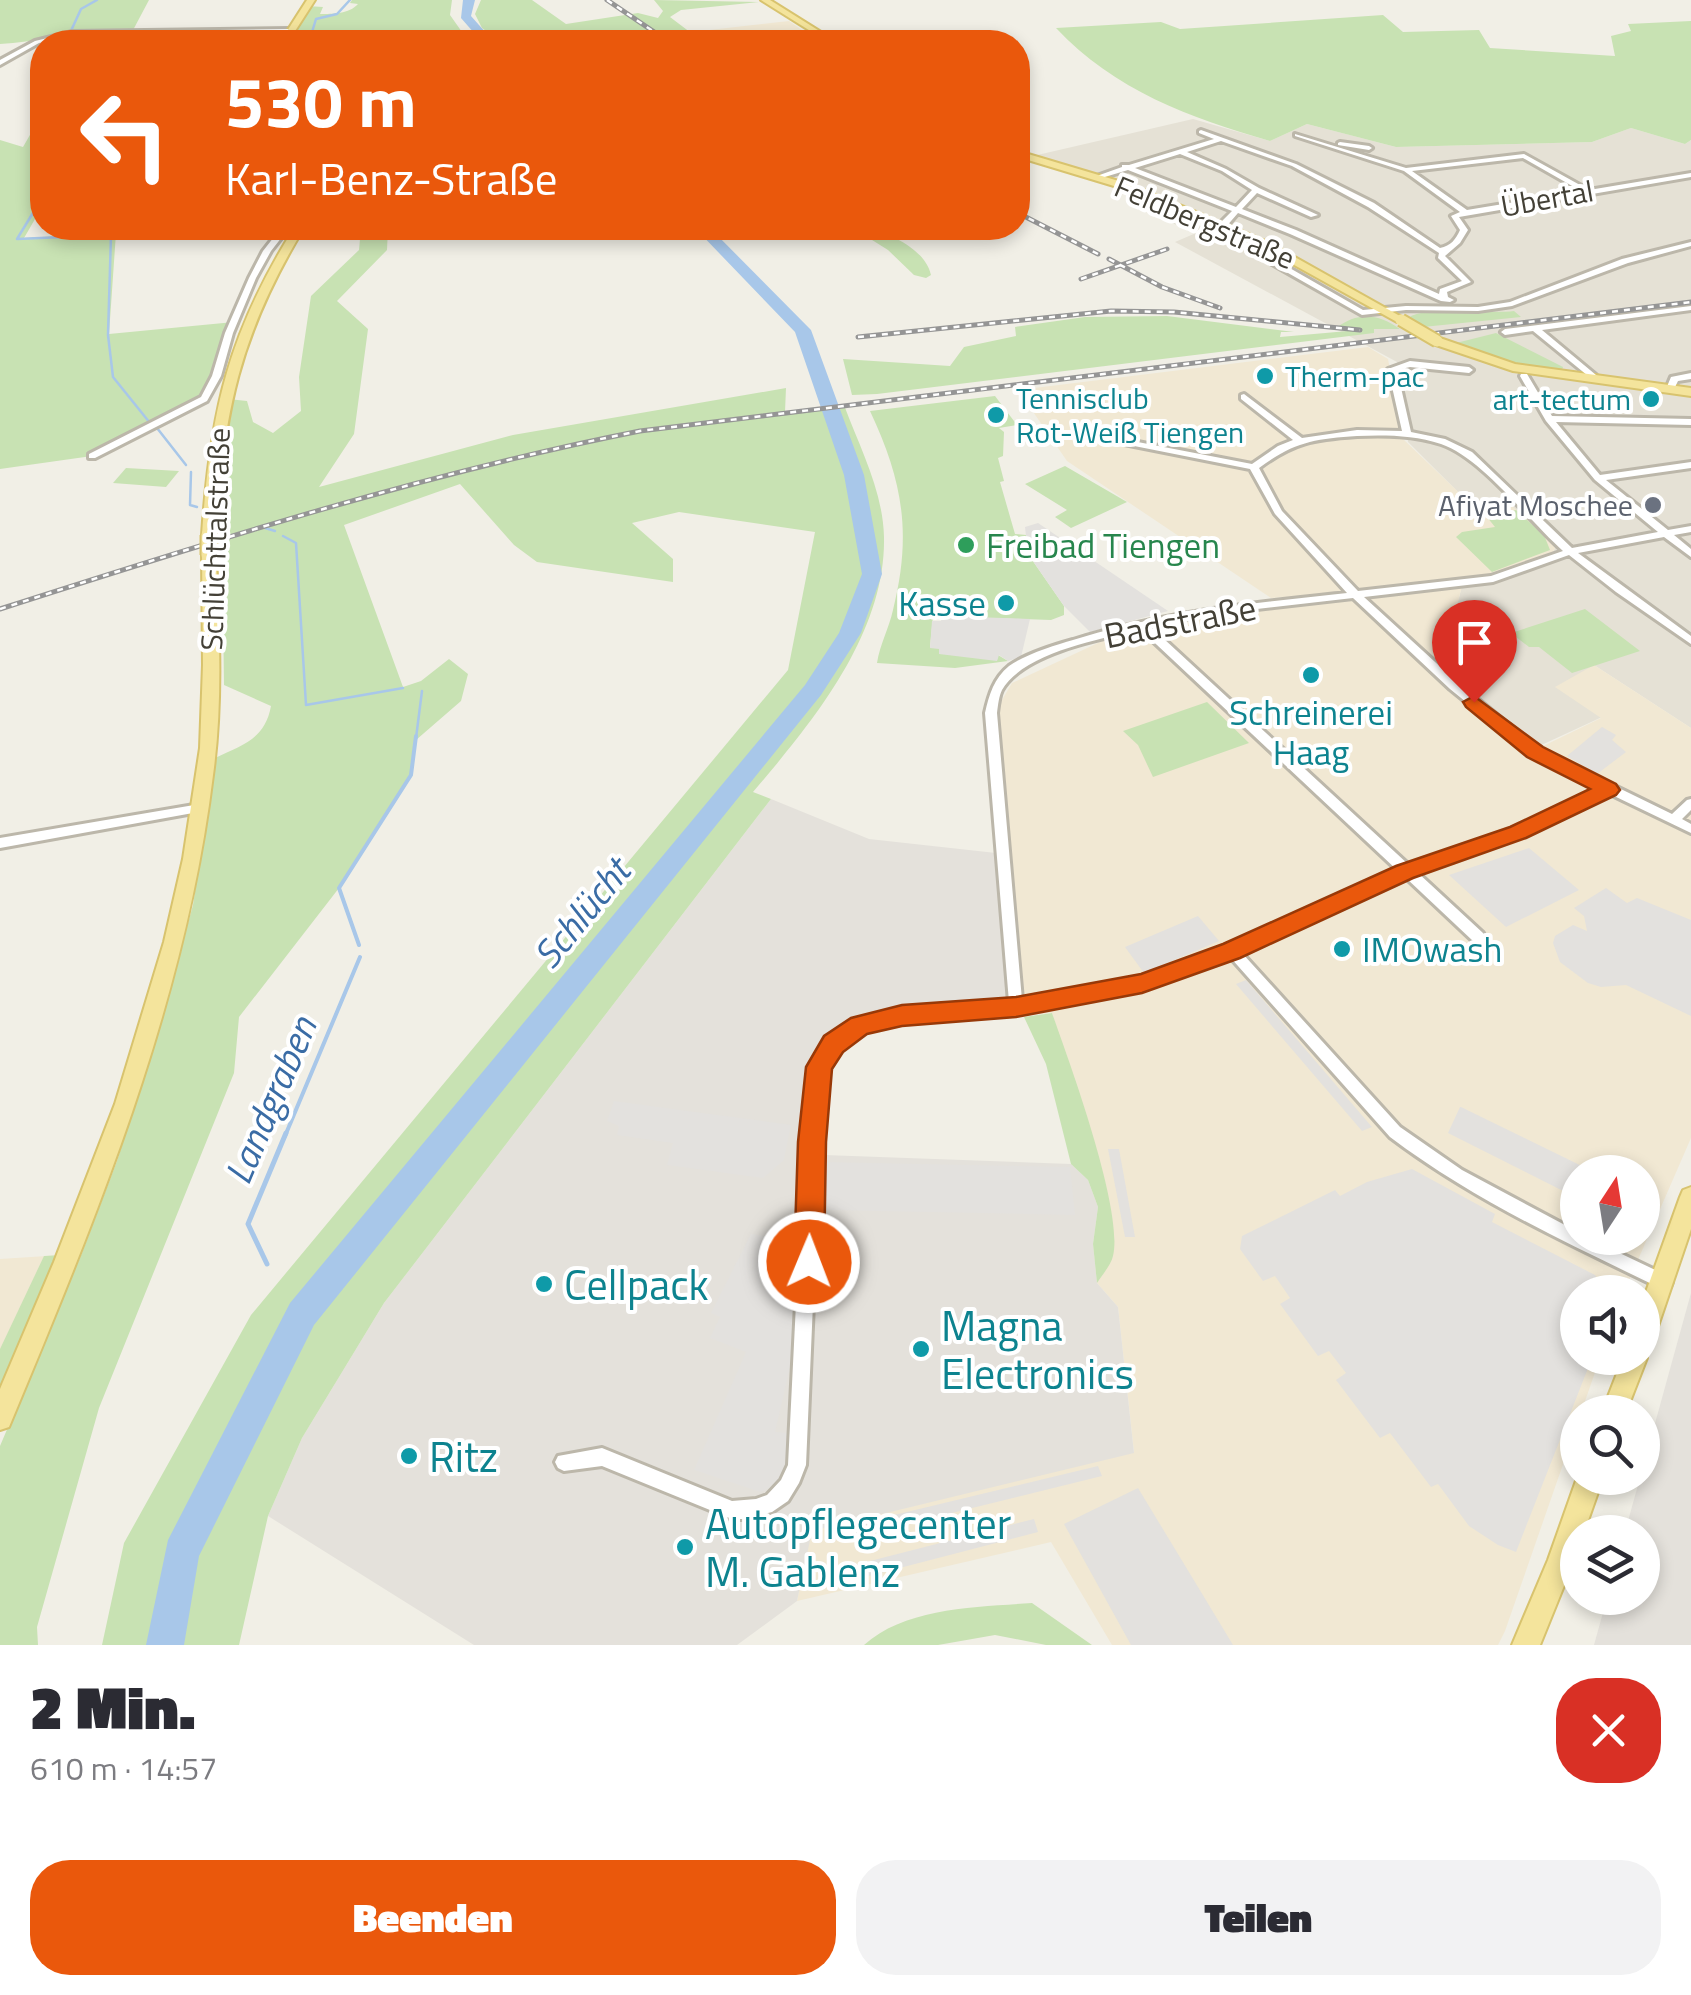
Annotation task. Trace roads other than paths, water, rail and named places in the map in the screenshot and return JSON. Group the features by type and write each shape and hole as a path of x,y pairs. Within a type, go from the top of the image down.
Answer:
{"main road":[{"path":"292,30 311,0"},
{"path":"765,0 814,30"},
{"name":"Feldbergstraße","path":"1030,157 1098,176 1222,226 1288,256 1437,341 1513,367 1691,392"},
{"name":"Schlüchttalstraße","path":"0,1418 70,1256 129,1098 175,935 200,808 212,684 212,455 222,396 238,340 260,290 291,240"},
{"path":"1660,1292 1691,1197"},
{"path":"1526,1645 1584,1495"}],"street":[{"path":"0,63 30,46"},
{"path":"1201,132 1294,164 1372,205 1442,251 1441,256 1467,282 1444,291 1444,300"},
{"path":"1297,134 1406,170 1466,212"},
{"path":"1098,176 1218,140"},
{"path":"1323,144 1370,148"},
{"path":"1179,151 1314,215"},
{"path":"1406,170 1524,156 1586,192"},
{"path":"1124,166 1292,232 1444,300 1512,304"},
{"name":"Übertal","path":"1442,251 1460,239 1464,230 1456,216 1466,212 1691,174"},
{"path":"1222,226 1256,190"},
{"path":"92,456 204,400 213,388 228,335 273,240"},
{"path":"1384,311 1478,310 1512,304 1594,272 1691,244"},
{"name":"Feldbergstraße","path":"1262,256 1362,313 1384,311"},
{"path":"1505,332 1691,308"},
{"path":"1536,329 1592,377"},
{"path":"1408,435 1392,370 1410,364 1469,370"},
{"path":"1524,376 1549,419 1598,478 1691,554"},
{"path":"1670,388 1674,379 1691,376"},
{"path":"1244,397 1300,440"},
{"path":"1549,419 1691,422"},
{"path":"1094,435 1254,468 1278,512 1356,595 1454,686 1523,743 1608,790 1691,829"},
{"path":"1254,468 1278,449 1300,440 1336,436 1435,438 1460,448 1571,551 1691,641"},
{"path":"1598,478 1691,465"},
{"name":"Badstraße","path":"1016,1007 990,713 995,691 1020,664 1052,650 1204,612 1493,579 1571,551 1691,529"},
{"path":"1142,625 1478,937"},
{"path":"564,1462 602,1458 732,1510 752,1511 772,1504 790,1488 798,1447 819,1067 834,1044 860,1025 902,1016 1016,1007 1142,983 1232,951 1404,872 1518,832 1608,790"},
{"path":"1674,820 1691,803"},
{"path":"0,843 200,808"},
{"path":"1232,951 1395,1132 1414,1147 1518,1208 1664,1282"}],"waterway":[{"name":"Landgraben","path":"71,30 81,9 97,0"},
{"path":"313,30 316,19 337,14 350,0"},
{"name":"Schlücht","path":"469,0 465,16 477,30"},
{"name":"Landgraben","path":"30,218 17,239 30,238"},
{"name":"Landgraben","path":"111,240 108,335 113,377 150,423"},
{"name":"Schlücht","path":"165,1645 181,1553 302,1314 813,690 850,633 872,574 854,475 803,330 714,240"},
{"name":"Landgraben","path":"157,428 186,465"},
{"name":"Landgraben","path":"191,472 190,505 197,507"},
{"name":"Landgraben","path":"265,528 275,531"},
{"name":"Landgraben","path":"283,536 296,543 306,705 403,688"},
{"name":"Landgraben","path":"416,738 422,691"},
{"name":"Landgraben","path":"359,945 339,888 411,775 416,736"},
{"name":"Landgraben","path":"285,1136 360,957"},
{"name":"Landgraben","path":"267,1264 248,1224 286,1133"}],"railway":[{"path":"607,0 651,30"},
{"path":"1030,219 1098,254"},
{"path":"1121,265 1167,249"},
{"path":"1109,259 1121,265"},
{"path":"1081,279 1121,265"},
{"path":"1121,265 1162,287 1220,308"},
{"path":"0,609 398,488 640,431 1691,302"},
{"path":"858,337 1111,311 1174,312 1360,330"}],"place":[{"name":"Therm-pac","path":"1265,376"},
{"name":"art-tectum","path":"1651,399"},
{"name":"Tennisclub Rot-Weiß Tiengen","path":"996,415"},
{"name":"Afiyat Moschee","path":"1653,505"},
{"name":"Freibad Tiengen","path":"966,545"},
{"name":"Kasse","path":"1006,603"},
{"name":"Schreinerei Haag","path":"1311,675"},
{"name":"IMOwash","path":"1342,949"},
{"name":"Cellpack","path":"544,1284"},
{"name":"Magna Electronics","path":"921,1349"},
{"name":"Ritz","path":"409,1456"},
{"name":"Autopflegecenter M. Gablenz","path":"685,1547"}]}
